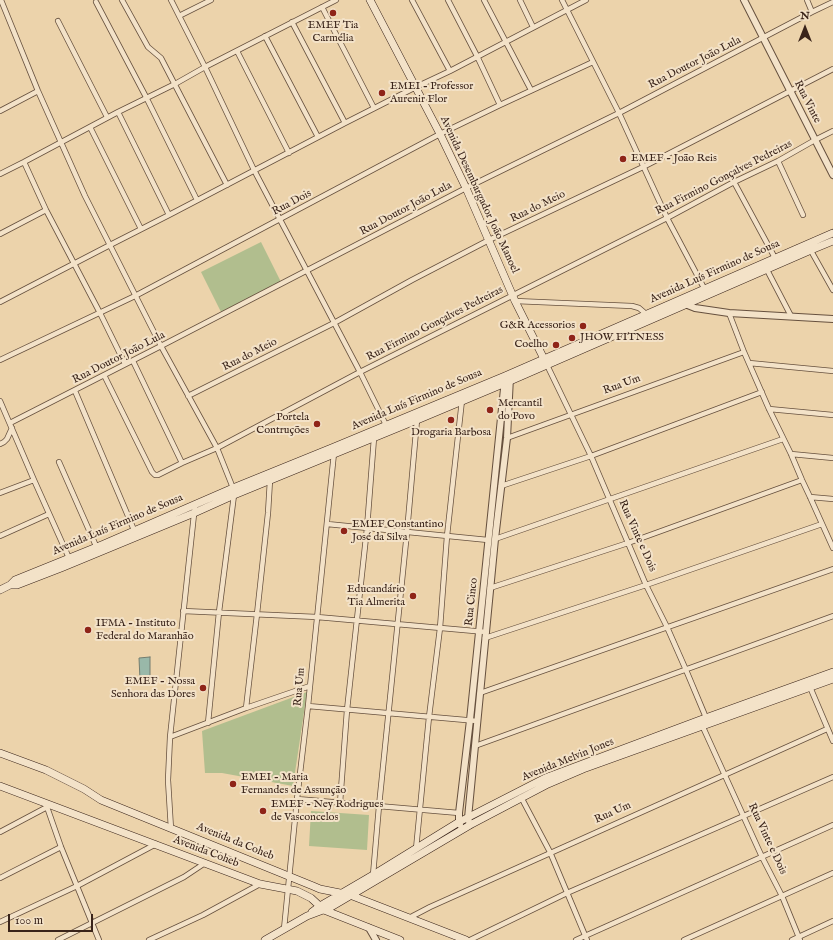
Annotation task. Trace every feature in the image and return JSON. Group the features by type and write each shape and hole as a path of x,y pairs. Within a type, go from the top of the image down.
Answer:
{"main road":[{"name":"Avenida Desembargador João Manoel","path":"370,0 440,134 490,240 514,298 545,362"},
{"name":"Avenida Luís Firmino de Sousa","path":"0,590 10,585 15,580 96,546 127,537 194,513 233,491 270,480 334,451 386,425 452,401 545,362 809,247 833,233"},
{"name":"Avenida Luís Firmino de Sousa","path":"545,362 646,314 683,302 704,288 765,266 776,258 833,241"},
{"name":"Avenida Luís Firmino de Sousa","path":"10,585 17,585 61,568 127,537 134,530 195,505 334,451 374,438 417,420 452,401 462,400 507,378"},
{"name":"Avenida Melvin Jones","path":"322,908 342,893 374,875 459,822 469,821 520,795 583,769 833,672"},
{"name":"Avenida Melvin Jones","path":"704,722 833,679"},
{"name":"Avenida da Coheb","path":"0,753 64,778 101,800 320,889 350,895 466,940"},
{"name":"Avenida Coheb","path":"2,788 156,844 260,884 288,888 304,894 322,908 400,940"},
{"name":"Avenida Melvin Jones","path":"265,940 322,908 350,895 462,830 469,821"}],"street":[{"path":"1,0 38,91 85,196 161,346 217,448 233,491 208,723"},
{"path":"122,0 148,47 161,58 227,185"},
{"path":"171,0 254,170 360,372 386,425"},
{"path":"180,16 211,0"},
{"path":"0,174 107,117 175,84 204,66 237,51 336,0"},
{"path":"412,0 450,71"},
{"path":"448,0 500,105"},
{"path":"484,0 531,90"},
{"path":"520,0 533,27"},
{"path":"562,0 618,113 667,218 704,288"},
{"path":"0,302 169,216 345,122 450,71 586,0"},
{"name":"Rua Vinte","path":"744,0 833,175"},
{"path":"806,0 812,12"},
{"path":"96,2 146,97 197,200"},
{"name":"Rua Doutor João Lula","path":"10,423 75,391 466,188 618,113 833,2"},
{"path":"322,7 374,108"},
{"path":"58,21 107,117"},
{"path":"292,22 345,122"},
{"path":"265,36 318,137"},
{"path":"237,51 289,153"},
{"name":"Rua Dois","path":"0,360 135,296 440,134 593,62"},
{"name":"Rua do Meio","path":"188,396 334,323 412,280 490,240 643,167 833,69"},
{"path":"0,111 38,91"},
{"path":"118,112 169,216"},
{"path":"90,127 141,229"},
{"name":"Rua Firmino Gonçalves Pedreiras","path":"104,375 152,472 155,475 158,475 182,462 217,448 360,372 514,298 833,131"},
{"path":"778,161 803,215"},
{"path":"24,162 46,210 125,364"},
{"path":"734,182 776,258"},
{"path":"0,234 46,210"},
{"path":"809,247 833,290"},
{"path":"765,266 791,316"},
{"path":"514,298 632,306 639,308 646,314"},
{"path":"683,302 695,308 729,313 833,319"},
{"path":"729,313 769,409 822,524 831,538 833,548"},
{"name":"Rua Um","path":"507,438 744,352"},
{"path":"133,361 182,462"},
{"name":"Rua Vinte e Dois","path":"545,362 591,456 646,585 686,670 704,722 725,775 762,857 782,896 799,939"},
{"path":"749,363 833,371"},
{"name":"Rua Cinco","path":"462,830 459,822 459,813 470,720 490,588 507,438 507,378"},
{"name":"Rua Cinco","path":"469,821 480,693 488,540 507,378"},
{"path":"75,391 134,530"},
{"path":"501,486 591,456 762,392"},
{"path":"416,849 429,717 440,628 447,536 462,400"},
{"path":"0,401 69,558"},
{"path":"769,409 833,415"},
{"path":"374,875 379,806 417,420"},
{"path":"0,444 7,439 12,428"},
{"path":"340,803 347,710 367,528 374,438"},
{"path":"495,539 783,439"},
{"name":"Rua Um","path":"284,929 334,451"},
{"path":"791,454 833,458"},
{"path":"59,462 96,546"},
{"path":"0,493 34,480"},
{"path":"246,708 258,614 270,480"},
{"path":"490,588 628,542 802,480"},
{"path":"810,496 833,499"},
{"path":"171,829 168,780 170,737 195,505"},
{"path":"0,536 49,514"},
{"path":"327,524 488,540"},
{"name":"Rua Cinco","path":"483,634 646,585 822,524"},
{"path":"480,693 833,569"},
{"path":"183,611 317,616 440,628 483,634"},
{"path":"475,746 833,616"},
{"path":"170,737 246,708 310,686"},
{"path":"810,687 833,741"},
{"path":"308,706 477,721"},
{"name":"Rua Um","path":"409,918 430,906 827,729"},
{"path":"470,940 567,893 833,777"},
{"path":"520,795 550,852 586,938"},
{"path":"297,799 459,813"},
{"path":"0,832 49,806 61,848 99,940"},
{"path":"576,940 586,938 833,825"},
{"path":"0,922 77,886 156,844"},
{"path":"0,878 61,848"},
{"path":"58,940 184,877 205,863"},
{"path":"684,940 833,873"},
{"path":"149,940 203,915 260,884"},
{"path":"792,940 799,939 833,921"},
{"path":"369,928 376,940"}],"green space":[{"path":"261,242 281,282 221,312 201,272"},
{"path":"307,692 293,786 222,773 205,773 202,731"},
{"path":"311,811 369,815 367,850 309,846"}],"shaded area":[{"path":"150,657 150,680 140,680 139,658"}],"place":[{"name":"EMEF Tia Carmélia","path":"333,13"},
{"name":"EMEI - Professor Aurenir Flor","path":"382,93"},
{"name":"EMEF - João Reis","path":"623,159"},
{"name":"G&R Acessorios","path":"583,326"},
{"name":"JHOW FITNESS","path":"572,338"},
{"name":"Coelho","path":"556,345"},
{"name":"Mercantil do Povo","path":"490,410"},
{"name":"Drogaria Barbosa","path":"451,420"},
{"name":"Portela Contruções","path":"317,424"},
{"name":"EMEF Constantino José da Silva","path":"344,531"},
{"name":"Educandário Tia Almerita","path":"413,596"},
{"name":"IFMA - Instituto Federal do Maranhão","path":"88,630"},
{"name":"EMEF - Nossa Senhora das Dores","path":"203,688"},
{"name":"EMEI - Maria Fernandes de Assunção","path":"233,784"},
{"name":"EMEF - Ney Rodrigues de Vasconcelos","path":"263,811"}]}
